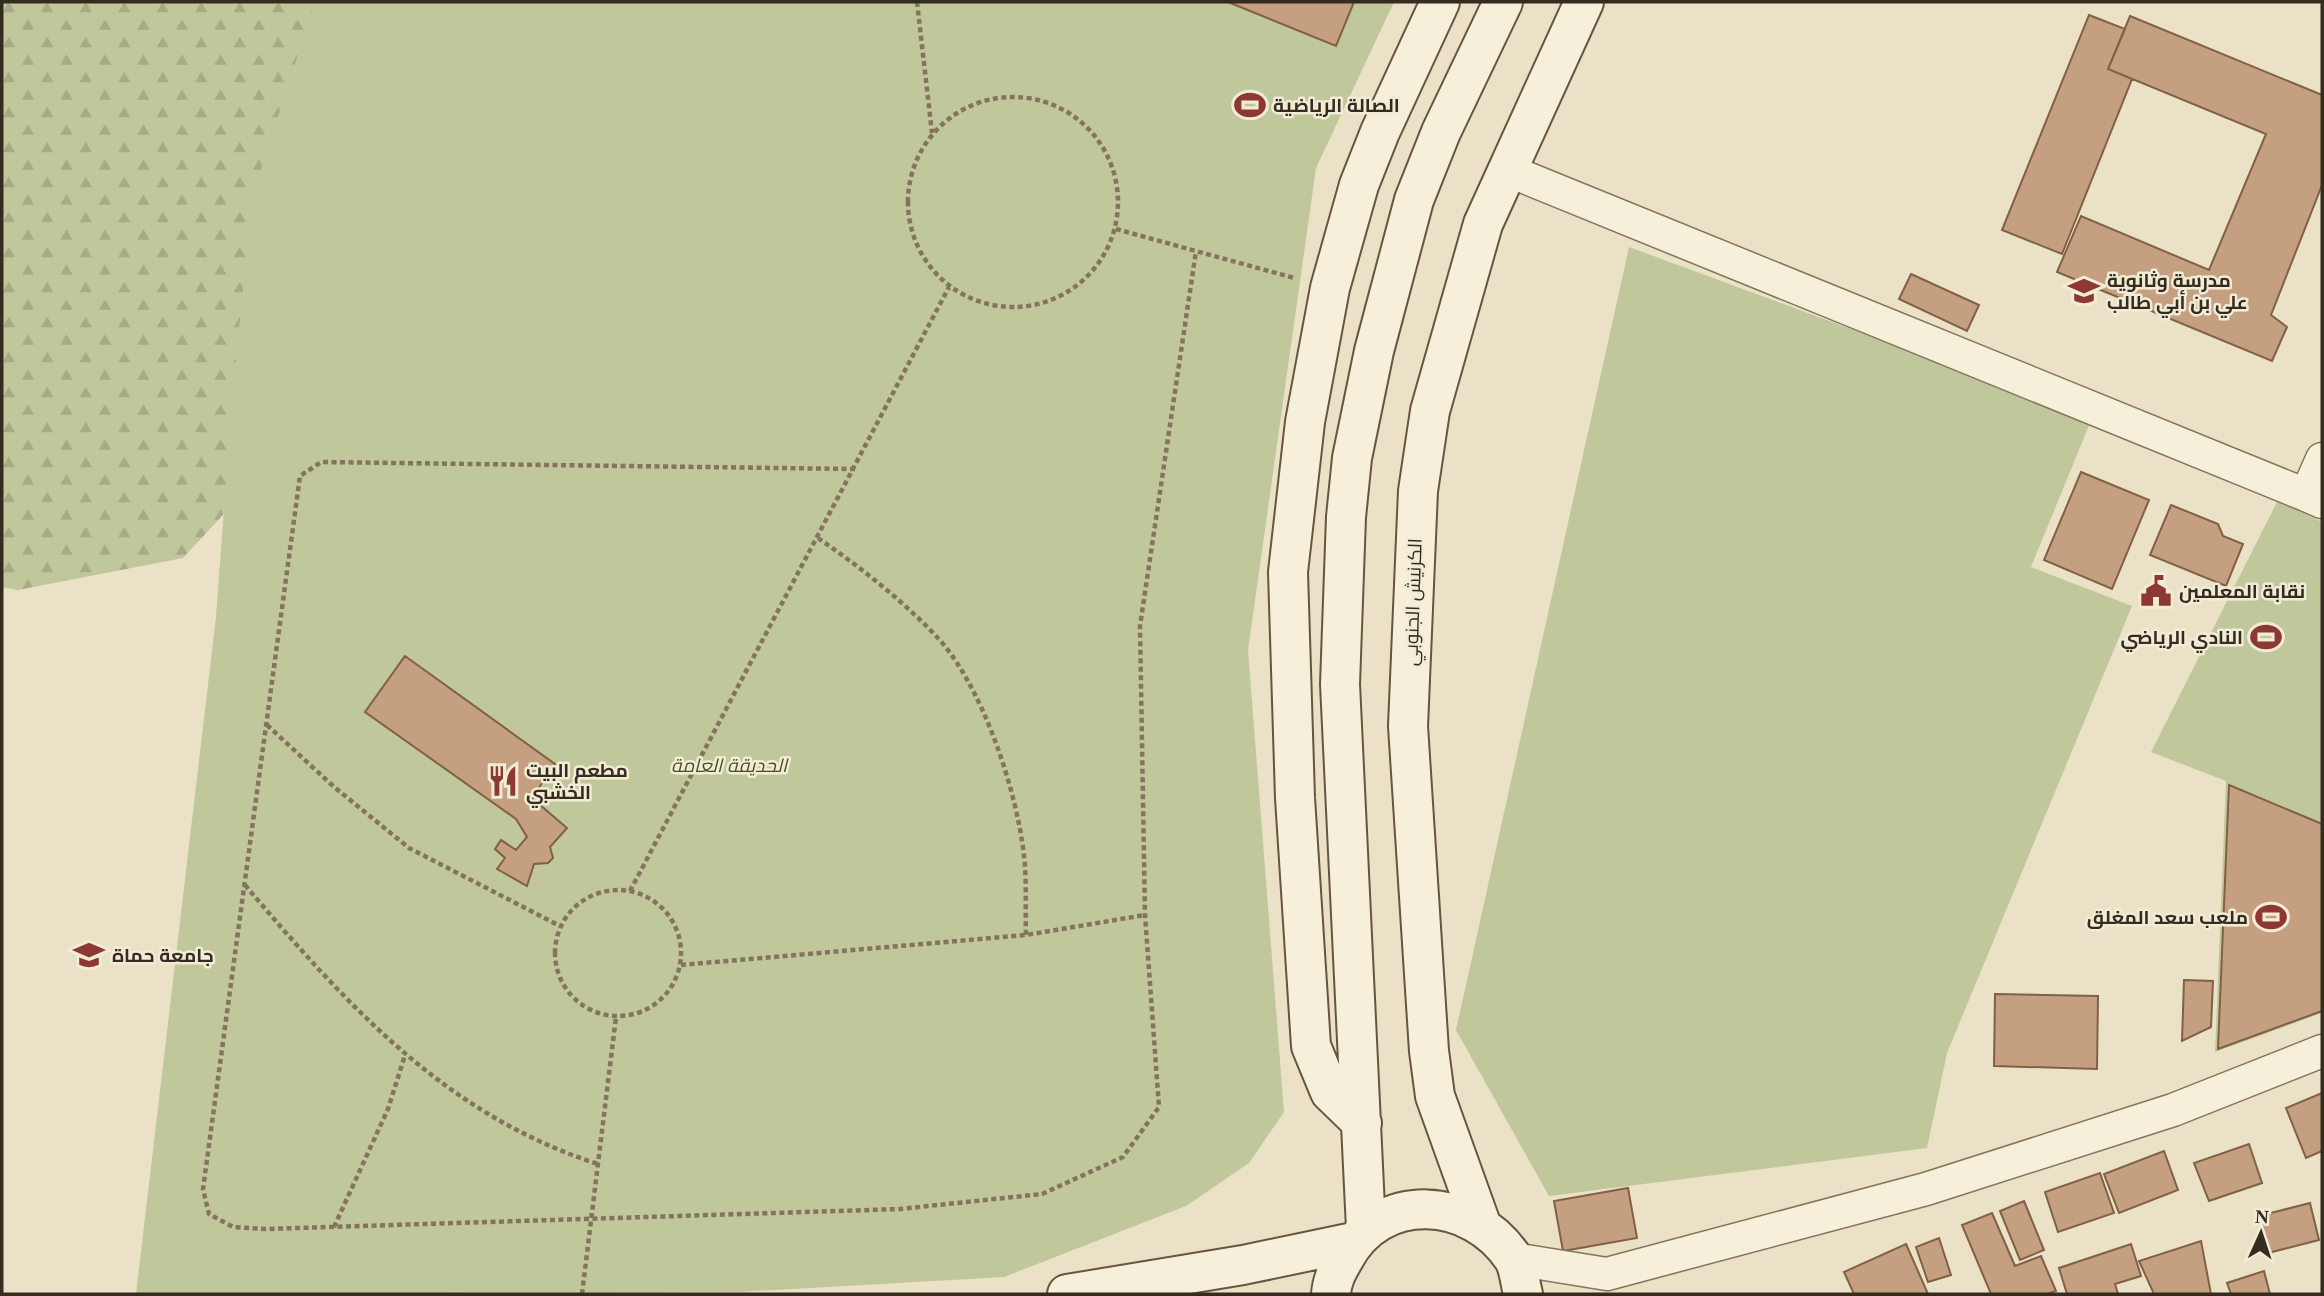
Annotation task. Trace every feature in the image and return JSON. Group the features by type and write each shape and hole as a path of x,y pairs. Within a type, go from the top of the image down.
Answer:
{"main road":[{"path":"1363,1123 1330,1092 1318,1070 1311,1046 1295,799 1288,572 1305,422 1330,288 1363,174 1440,2"},
{"path":"1331,1294 1332,1282 1359,1236 1363,1123 1340,684 1346,517 1352,458 1374,351 1414,200 1441,132 1503,2"},
{"name":"الكرنيش الجنوبي","path":"1481,1224 1435,1096 1429,1051 1408,726 1418,491 1430,411 1479,237 1584,2"},
{"path":"1067,1294 1216,1270 1359,1236 1402,1211 1443,1209 1481,1224 1518,1277"}],"street":[{"path":"1507,170 2314,498 2322,459"},
{"path":"1518,1277 1608,1274 1939,1185 2173,1110 2322,1051"}],"path":[{"path":"917,2 932,133"},
{"path":"1029,97 1063,109 1091,130 1110,159 1119,194 1116,229 1102,261 1078,286 1048,303 1002,307 979,303 949,287 925,262 920,252 910,231 906,197 914,163 932,133 960,110 993,98 1029,97"},
{"path":"1116,229 1330,288"},
{"path":"855,469 321,462 300,476 203,1189 209,1214 233,1227 334,1227 900,1209 1042,1194 1123,1157 1159,1107 1145,915 1140,764 1140,626 1196,251"},
{"path":"630,891 949,287"},
{"path":"818,538 866,572 938,638 978,698 1003,764 1024,854 1026,935"},
{"path":"266,724 333,786 409,848 560,926"},
{"path":"244,885 304,955 405,1055 499,1123 559,1152 598,1164"},
{"path":"609,890 630,891 649,898 666,912 676,930 681,965 670,990 655,1004 637,1013 616,1017 596,1013 577,1002 563,987 555,967 555,946 560,926 572,909 589,897 609,890"},
{"path":"681,965 1026,935 1145,915"},
{"path":"582,1294 616,1017"},
{"path":"334,1227 388,1109 405,1055"}],"green space":[{"path":"2,2 814,2 259,476 183,558 18,590 2,587"},
{"name":"الحديقة العامة","path":"315,2 1394,2 1316,168 1248,650 1284,1112 1249,1163 1186,1206 1004,1277 739,1292 136,1294 216,617 232,401 252,197"},
{"path":"1629,247 2092,418 2031,567 2132,606 1947,1053 1927,1148 1549,1196 1456,1030"},
{"path":"2278,500 2322,522 2322,1013 2215,1052 2226,781 2151,752"}],"building":[{"path":"1228,2 1354,2 1336,46"},
{"name":"مدرسة وثانوية علي بن أبي طالب","path":"2089,15 2125,29 2108,69 2132,79 2062,254 2002,230"},
{"name":"مدرسة وثانوية علي بن أبي طالب","path":"2130,16 2322,95 2322,185 2271,315 2287,327 2272,361 2057,272 2081,216 2209,270 2266,134 2108,69"},
{"path":"1911,274 1979,305 1967,331 1899,299"},
{"path":"2081,472 2149,500 2112,589 2044,560"},
{"path":"2171,505 2218,524 2223,536 2243,544 2226,586 2150,555"},
{"name":"مطعم البيت الخشبي","path":"405,656 555,764 532,798 567,828 550,847 553,858 548,863 534,864 527,886 497,869 505,858 495,849 501,840 516,850 527,837 516,819 365,712"},
{"name":"ملعب سعد المغلق","path":"2229,785 2322,824 2322,1011 2218,1049"},
{"path":"2184,980 2213,981 2211,1027 2182,1041"},
{"path":"1995,994 2098,996 2097,1069 1994,1066"},
{"path":"2322,1093 2322,1151 2306,1158 2286,1108"},
{"path":"2249,1144 2262,1183 2209,1201 2194,1163"},
{"path":"2164,1151 2178,1190 2119,1213 2104,1174"},
{"path":"2100,1173 2114,1213 2058,1232 2045,1192"},
{"path":"1628,1188 1637,1238 1563,1251 1554,1201"},
{"path":"2024,1201 2044,1250 2020,1260 2000,1211"},
{"path":"2310,1203 2319,1240 2268,1253 2259,1216"},
{"path":"1992,1213 2015,1266 2041,1256 2056,1291 2047,1294 1991,1294 1962,1225"},
{"path":"1939,1238 1951,1275 1928,1282 1916,1247"},
{"path":"2201,1241 2211,1294 2154,1294 2139,1261"},
{"path":"1906,1244 1928,1294 1854,1294 1844,1272"},
{"path":"2131,1244 2141,1276 2115,1284 2118,1294 2067,1294 2059,1268"},
{"path":"2264,1271 2270,1294 2231,1294 2227,1283"}],"place":[{"name":"الصالة الرياضية","path":"1250,105"},
{"name":"مدرسة وثانوية علي بن أبي طالب","path":"2084,291"},
{"name":"نقابة المعلمين","path":"2156,591"},
{"name":"النادي الرياضي","path":"2266,637"},
{"name":"مطعم البيت الخشبي","path":"503,781"},
{"name":"ملعب سعد المغلق","path":"2271,917"},
{"name":"جامعة حماة","path":"89,955"}]}
